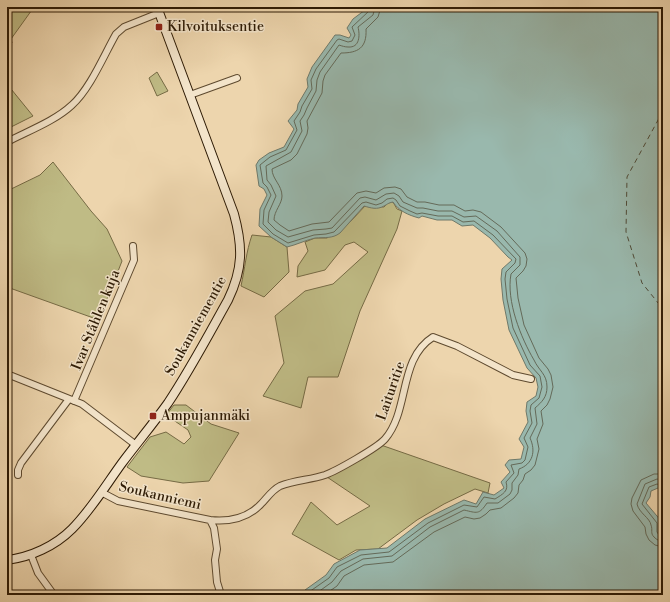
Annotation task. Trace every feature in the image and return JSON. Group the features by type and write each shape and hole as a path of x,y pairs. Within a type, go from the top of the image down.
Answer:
{"street":[{"name":"Soukanniementie","path":"7,560 18,559 31,555 46,548 63,536 80,520 136,445 146,434 169,401 206,340 235,285 239,270 241,247 234,214 158,10"},
{"path":"7,142 60,114 72,105 82,94 116,34 124,27 158,10"},
{"path":"190,95 237,78"},
{"name":"Ivar Ståhlen kuja","path":"18,475 18,470 21,463 72,400 134,260 133,246"},
{"name":"Laituritie","path":"210,520 224,521 244,516 260,505 271,492 279,486 329,473 375,447 384,440 396,421 410,367 422,346 433,337 457,346 513,375 531,379"},
{"path":"7,374 88,408 136,445"},
{"name":"Soukanniemi","path":"101,492 118,501 210,520 214,528 216,545 216,582 221,595"},
{"path":"31,555 38,573 54,595"}],"shaded area":[{"path":"7,7 34,7 11,39 12,43 7,45"},
{"path":"157,72 168,91 157,96 149,78"},
{"path":"7,84 33,116 7,129"},
{"path":"53,162 107,229 122,261 99,320 7,287 7,191 40,175"},
{"path":"393,202 397,209 402,211 397,229 360,311 338,377 308,377 301,408 263,396 284,363 275,316 305,291 333,284 368,252 354,242 345,245 325,270 297,277 298,266 308,251 305,242 315,238 327,238 351,221 365,206 384,207 388,203"},
{"path":"252,235 271,237 287,247 289,272 264,297 241,286"},
{"path":"174,405 186,405 211,424 239,433 209,481 183,483 141,476 127,467 150,437 166,432 184,444 191,437 188,430 166,415"},
{"path":"378,444 490,483 488,493 475,489 444,504 417,520 378,549 356,550 339,560 292,534 311,502 337,525 370,506 324,475"}],"water":[{"path":"369,7 663,7 663,490 658,488 651,491 650,497 646,503 662,522 660,529 663,534 663,595 303,595 305,590 326,575 334,564 360,550 387,548 425,519 464,500 476,504 483,492 494,495 504,488 501,482 510,472 505,465 509,460 521,459 524,447 519,439 528,422 526,411 527,402 536,396 538,387 536,378 527,368 509,330 503,300 501,279 502,269 512,260 490,238 473,225 462,226 452,220 437,220 422,216 419,218 411,216 398,208 393,202 379,208 364,206 340,233 334,236 315,238 287,247 271,237 259,226 260,209 267,195 264,189 259,186 256,165 259,160 269,153 284,147 294,129 288,121 297,110 298,104 308,87 307,79 312,67 335,35 349,38 351,35 347,28 353,19"}],"ferry route":[{"path":"663,111 627,177 626,232 642,283 663,309"}],"place":[{"name":"Kilvoituksentie","path":"159,27"},
{"name":"Ampujanmäki","path":"153,416"}]}
